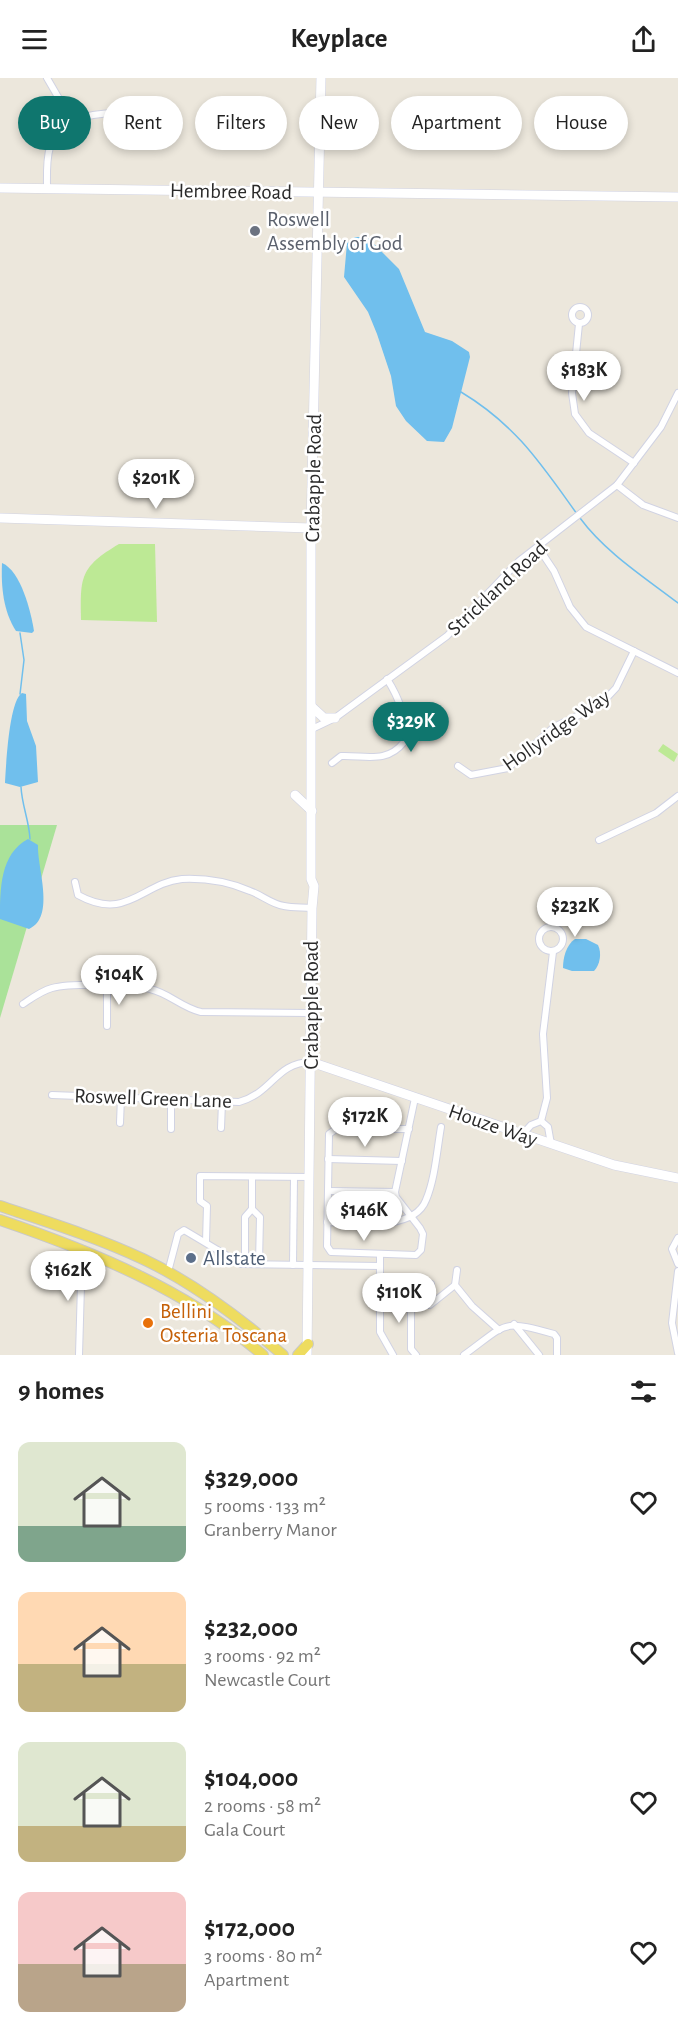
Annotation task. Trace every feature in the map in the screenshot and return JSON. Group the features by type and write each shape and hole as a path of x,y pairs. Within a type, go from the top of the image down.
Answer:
{"main road":[{"path":"0,1206 83,1233 168,1272 227,1310 283,1355"},
{"path":"0,1221 120,1265 180,1297 243,1338 263,1355"},
{"path":"298,1355 307,1350"}],"street":[{"path":"47,78 57,96"},
{"name":"Crabapple Road","path":"307,1350 312,908 308,900 311,879 312,811 311,528 321,78"},
{"path":"47,188 51,150"},
{"name":"Hembree Road","path":"0,188 678,197"},
{"path":"579,324 572,393 575,414 589,433 634,463"},
{"name":"Strickland Road","path":"312,729 335,718 447,636 507,572 617,485 661,427 678,393"},
{"path":"617,485 643,505 678,518"},
{"path":"0,518 311,528"},
{"path":"297,528 311,543"},
{"path":"538,547 579,620 594,633 678,673"},
{"name":"Hollyridge Way","path":"458,766 471,775 508,768 554,727 589,711 609,697 634,651"},
{"path":"333,762 340,756 378,758 389,755 404,742 406,728 398,697 387,679"},
{"path":"312,707 324,718 335,718"},
{"path":"296,795 312,811"},
{"path":"598,840 656,813 678,796"},
{"path":"75,882 78,895 89,901 103,903 128,903 166,882 202,879 221,881 284,906 312,908"},
{"path":"550,903 551,927"},
{"path":"551,927 558,930 563,937 560,948 553,951 545,950 538,940 540,932 551,927"},
{"path":"541,1121 547,1098 543,1034 553,951"},
{"path":"107,987 107,1026"},
{"path":"23,1004 39,992 53,988 150,988 187,1009 201,1012 311,1013"},
{"name":"Houze Way","path":"311,1062 522,1135 641,1173 678,1178"},
{"name":"Roswell Green Lane","path":"52,1095 222,1102 252,1098 271,1085 288,1065 311,1062"},
{"path":"120,1124 121,1097"},
{"path":"409,1129 333,1129 329,1134 327,1246 332,1252 419,1253 423,1247 423,1234 396,1197 415,1098"},
{"path":"171,1100 171,1129"},
{"path":"221,1128 222,1102"},
{"path":"522,1135 531,1125 541,1121"},
{"path":"541,1121 548,1127 551,1144"},
{"path":"327,1222 392,1224 410,1215 427,1199 441,1127"},
{"path":"328,1159 402,1161"},
{"path":"206,1242 207,1206 200,1201 200,1176 310,1177"},
{"path":"245,1263 245,1217 252,1209 252,1177"},
{"path":"293,1265 294,1177"},
{"path":"328,1191 396,1192"},
{"path":"252,1209 260,1217 259,1263"},
{"path":"168,1272 180,1231 188,1231 241,1264 380,1266"},
{"path":"678,1239 672,1249 678,1264"},
{"path":"79,1355 82,1250"},
{"path":"380,1254 380,1332 393,1355"},
{"path":"411,1305 430,1305 455,1285 457,1270"},
{"path":"678,1271 675,1323 678,1353"},
{"path":"380,1284 431,1284"},
{"path":"411,1284 411,1349 416,1355"},
{"path":"455,1285 472,1306 499,1330"},
{"path":"464,1355 506,1324 554,1334 557,1338 557,1355"},
{"path":"514,1324 539,1355"}],"green space":[{"path":"119,544 155,544 157,622 81,620 81,593 85,574 96,560"},
{"path":"663,744 678,754 674,762 658,751"},
{"path":"0,825 57,825 0,1018"}],"water":[{"path":"355,237 367,237 399,269 425,332 452,341 469,352 470,357 452,428 444,442 427,441 406,421 396,406 391,376 377,334 368,312 344,277 347,243"},
{"path":"2,563 9,567 20,583 33,623 32,633 16,631 8,615 2,581"},
{"path":"22,693 26,694 27,721 36,746 38,782 20,787 5,783 11,721 14,708"},
{"path":"28,839 38,845 43,891 42,914 37,923 29,929 0,919 1,884 7,863 19,846"},
{"path":"575,939 586,939 598,945 600,959 594,971 572,971 563,968 566,952"}],"waterway":[{"path":"461,392 512,432 539,462 577,514"},
{"path":"580,518 613,553 678,603"},
{"path":"20,633 24,660 20,694"},
{"path":"21,787 30,839"}],"place":[{"name":"Roswell Assembly of God","path":"255,231"},
{"name":"Allstate","path":"191,1258"},
{"name":"Bellini Osteria Toscana","path":"148,1323"}]}
